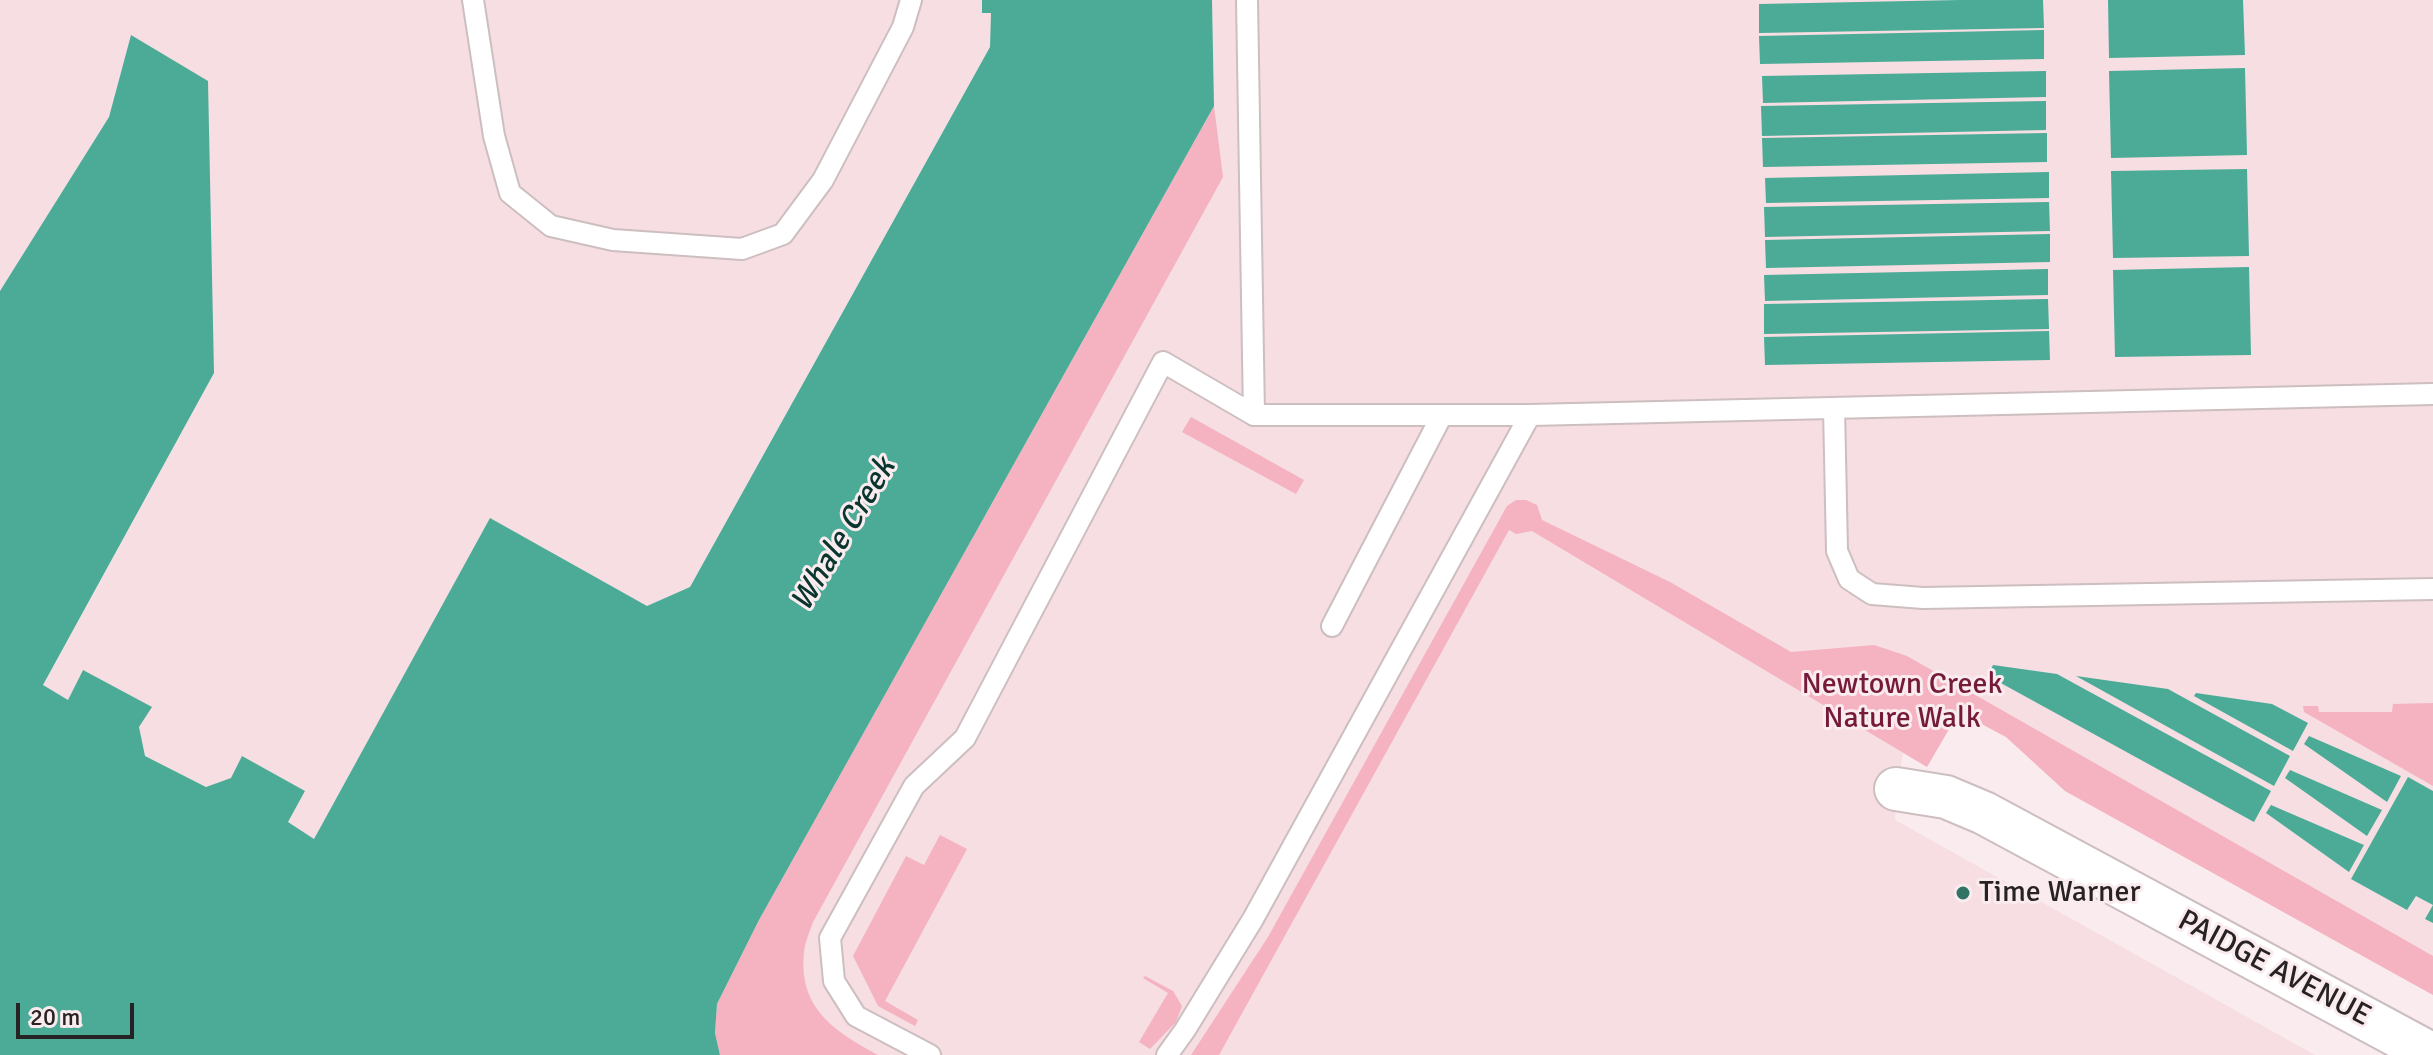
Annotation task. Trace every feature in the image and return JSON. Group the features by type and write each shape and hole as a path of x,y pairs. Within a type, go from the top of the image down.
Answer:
{"street":[{"name":"PAIDGE AVENUE","path":"1896,789 1946,797 1984,813 2433,1055"}],"lane":[{"path":"473,0 494,136 510,193 551,226 613,240 742,249 783,234 823,180 903,27 911,0"},
{"path":"1247,0 1254,415"},
{"path":"930,1055 856,1016 834,981 830,938 914,786 965,738 1163,362 1254,415 1530,415 2433,394"},
{"path":"1834,408 1837,551 1849,579 1872,594 1923,598 2433,589"},
{"path":"1332,626 1442,415"},
{"path":"1167,1055 1253,919 1530,415"}],"shaded area":[{"path":"0,0 982,0 982,12 991,13 990,47 690,587 647,606 490,519 314,839 288,822 305,792 231,778 207,787 144,756 139,727 151,707 82,670 68,700 43,686 214,373 131,35 109,117 0,291"},
{"path":"1212,0 2433,0 2433,995 2065,791 2006,737 1959,712 1927,767 1903,753 1896,789 1895,820 2315,1055 720,1055 1214,107"}],"green space":[{"path":"1214,106 1223,177 813,922 805,944 804,972 813,1003 834,1027 878,1055 720,1055 715,1033 717,1004 759,920"},
{"path":"1191,417 1304,480 1296,494 1182,432"},
{"name":"Newtown Creek Nature Walk","path":"1516,500 1537,505 1542,520 1670,582 1791,652 1874,645 1907,656 2433,956 2433,995 2065,791 2006,737 1959,712 1927,767 1532,531 1516,534 1509,530 1219,1055 1191,1055 1268,937 1507,506"},
{"path":"2433,703 2433,786 2304,712 2303,706 2318,706 2319,712 2392,712 2393,704"},
{"path":"940,835 967,849 885,1001 918,1020 915,1026 878,1006 853,956 906,856 924,865"},
{"path":"1145,976 1173,991 1182,1006 1176,1022 1150,1049 1139,1042 1168,993 1143,978"}],"water":[{"name":"Whale Creek","path":"982,0 1212,0 1214,106 759,920 717,1004 715,1033 720,1055 0,1055 0,291 109,117 131,35 208,81 214,373 43,685 68,700 83,670 152,707 139,727 145,756 206,787 231,778 242,756 305,791 288,822 314,839 490,518 647,606 690,587 990,47 991,13 982,13"},
{"path":"2043,0 2044,28 1759,33 1759,4"},
{"path":"2108,0 2243,0 2245,55 2109,58"},
{"path":"2044,30 2044,59 1760,64 1759,36"},
{"path":"2245,68 2247,155 2111,158 2109,71"},
{"path":"2046,71 2046,97 1763,103 1762,76"},
{"path":"2046,101 2046,130 1762,136 1761,106"},
{"path":"2047,133 2047,162 1763,167 1762,138"},
{"path":"2247,169 2249,256 2113,258 2111,171"},
{"path":"2049,172 2049,198 1766,203 1765,178"},
{"path":"2049,202 2050,231 1765,237 1764,207"},
{"path":"2050,234 2050,262 1766,268 1765,240"},
{"path":"2249,267 2251,355 2115,357 2113,270"},
{"path":"2048,269 2048,295 1765,301 1764,275"},
{"path":"2048,299 2049,329 1764,334 1764,304"},
{"path":"2049,331 2050,360 1765,365 1764,337"},
{"path":"1993,665 2057,674 2271,791 2254,822 1988,676"},
{"path":"2076,676 2168,689 2290,756 2274,786"},
{"path":"2196,693 2272,704 2308,723 2293,751 2194,696"},
{"path":"2309,736 2401,776 2387,802 2304,744"},
{"path":"2290,770 2382,810 2367,836 2285,778"},
{"path":"2408,777 2433,791 2433,905 2416,896 2407,910 2351,879"},
{"path":"2271,805 2364,845 2349,872 2266,813"},
{"path":"2433,905 2433,923 2425,919"}],"place":[{"name":"Time Warner","path":"1963,893"}]}
